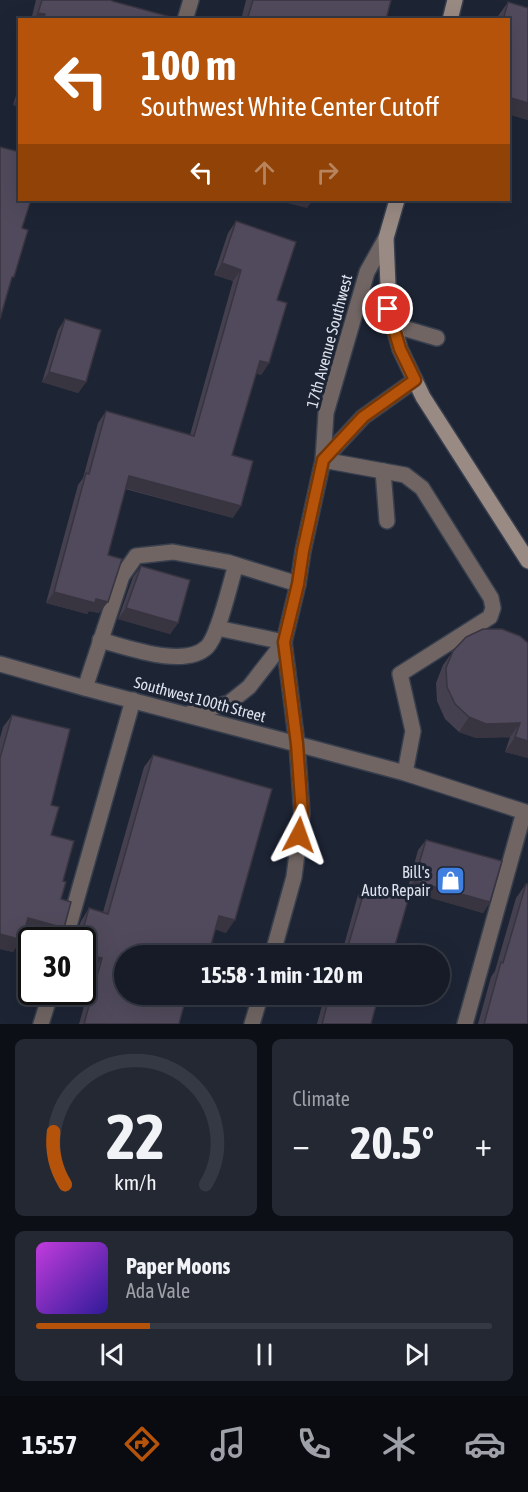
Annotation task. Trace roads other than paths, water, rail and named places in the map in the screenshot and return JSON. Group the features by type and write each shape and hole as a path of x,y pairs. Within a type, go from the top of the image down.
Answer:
{"main road":[{"path":"451,18 456,0"},
{"name":"17th Avenue Southwest","path":"397,201 386,238 388,309 400,349 423,397 528,561"}],"street":[{"path":"186,18 191,0"},
{"name":"17th Avenue Southwest","path":"275,945 294,877 302,814 297,744 284,642 323,460 326,412 367,272 386,238"},
{"path":"393,325 436,338"},
{"path":"323,460 363,417 415,380"},
{"path":"323,460 405,475 422,488 493,603 490,617 400,674 413,731 405,773"},
{"path":"383,471 387,521"},
{"path":"85,688 122,576 136,556 173,552 236,565 298,584"},
{"path":"100,640 170,656 192,656 208,647 217,628 236,565"},
{"path":"217,628 284,642"},
{"name":"17th Avenue Southwest","path":"188,714 229,703 249,687 284,642"},
{"name":"Southwest 100th Street","path":"0,664 405,773 526,813"},
{"path":"69,927 133,700"},
{"path":"465,1024 526,813"},
{"path":"41,1024 47,1005"},
{"path":"252,1024 258,1005"}],"place":[{"name":"Bill's Auto Repair","path":"451,881"}]}
